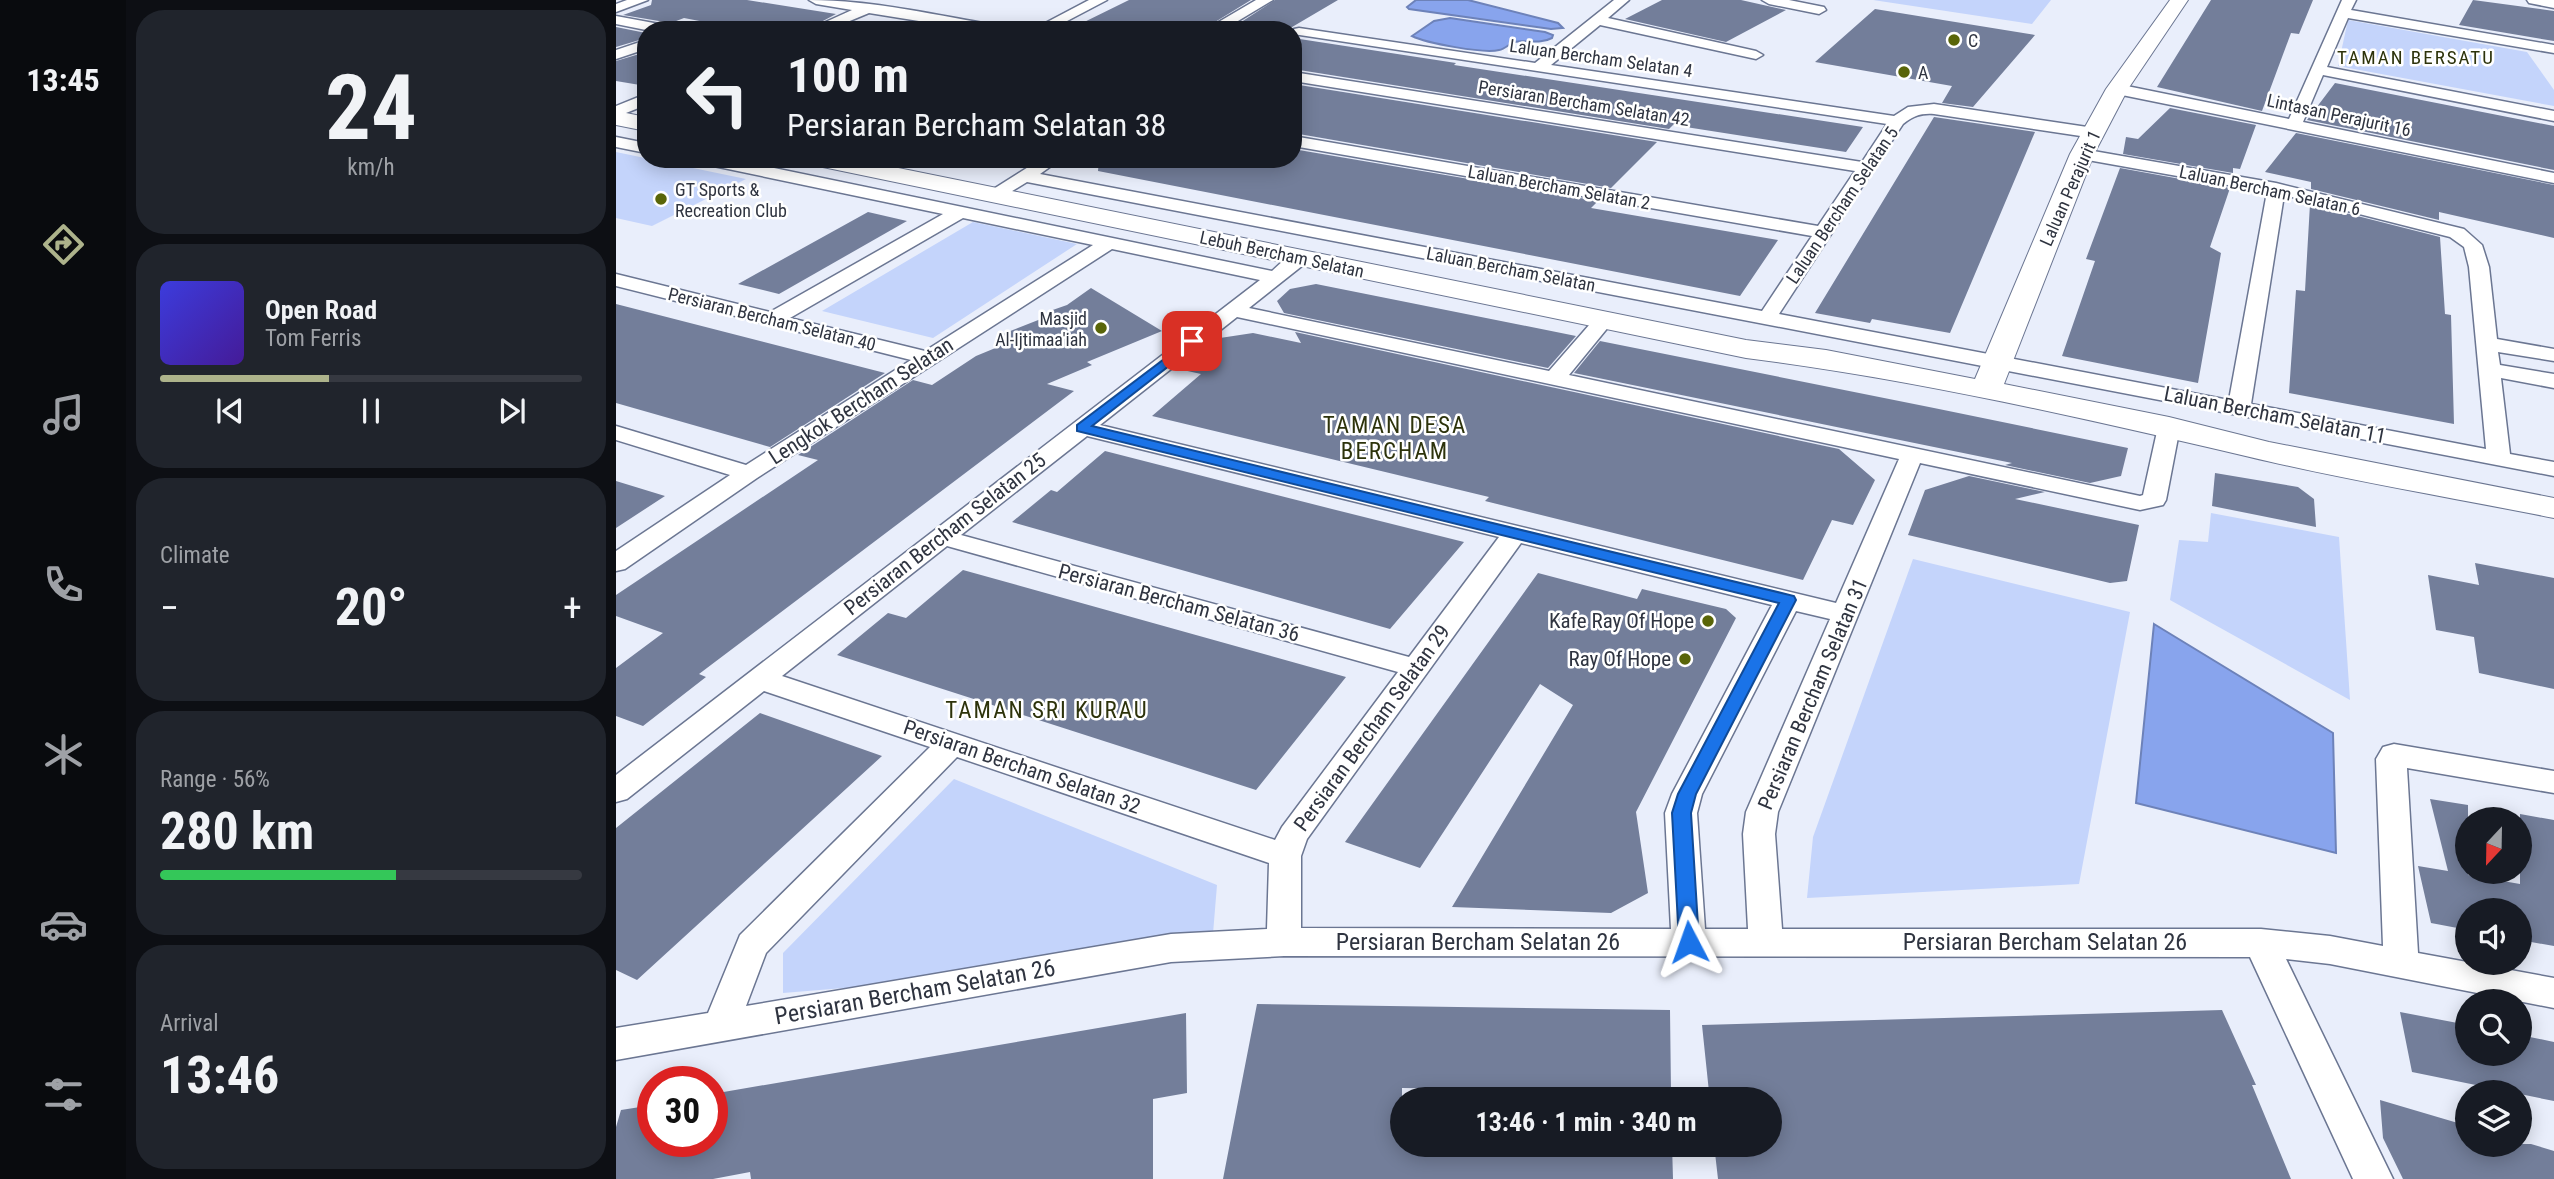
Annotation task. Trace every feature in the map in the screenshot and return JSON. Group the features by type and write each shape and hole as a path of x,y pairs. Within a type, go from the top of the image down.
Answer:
{"street":[{"path":"616,8 641,0"},
{"path":"816,0 947,21"},
{"path":"1057,21 1100,0"},
{"path":"1228,21 1266,0"},
{"path":"1769,0 1819,10"},
{"name":"Laluan Perajurit 1","path":"1991,376 2088,143 2117,89 2179,0"},
{"path":"2534,0 2554,4"},
{"path":"1538,68 1597,20 1613,2"},
{"path":"2294,125 2346,7 2547,48 2554,67"},
{"path":"837,21 868,8"},
{"path":"616,20 637,24"},
{"path":"1597,20 1756,55"},
{"name":"Laluan Bercham Selatan 4","path":"1302,32 1897,121"},
{"path":"616,55 637,47"},
{"path":"2319,70 2554,116"},
{"name":"Persiaran Bercham Selatan 42","path":"1302,77 1868,168"},
{"name":"Lintasan Perajurit 16","path":"2117,89 2554,178"},
{"path":"616,95 637,99"},
{"path":"616,112 637,103"},
{"name":"Laluan Bercham Selatan 5","path":"1767,318 1897,121 1907,112 1919,108 1934,109 2088,143"},
{"path":"616,118 637,122"},
{"path":"616,142 637,146"},
{"name":"Laluan Bercham Selatan 2","path":"1302,143 1825,233"},
{"name":"Laluan Bercham Selatan 6","path":"2088,143 2457,233"},
{"path":"746,168 1275,277"},
{"name":"Lebuh Bercham Selatan","path":"862,168 1746,349"},
{"path":"993,195 1038,168"},
{"name":"Laluan Bercham Selatan","path":"1025,176 1767,318 1991,376"},
{"path":"2239,408 2276,188"},
{"path":"773,319 960,212"},
{"path":"2457,233 2473,245 2476,256 2499,458"},
{"name":"Lengkok Bercham Selatan","path":"616,563 749,472 1109,243"},
{"name":"Persiaran Bercham Selatan 25","path":"616,791 1300,258"},
{"name":"Persiaran Bercham Selatan 40","path":"616,280 928,358"},
{"path":"1233,310 2140,503 2154,500 2168,435"},
{"path":"1555,379 1604,320"},
{"path":"2487,344 2554,355"},
{"path":"1746,349 1991,376 2168,435"},
{"path":"1746,349 1814,373 1951,404 2100,431 2168,435"},
{"path":"2491,370 2554,381"},
{"path":"1814,373 1854,376 1947,394 1991,376"},
{"path":"1991,376 1992,397 2004,403 2065,418 2100,431"},
{"name":"Laluan Bercham Selatan 11","path":"1991,376 2239,408 2554,469"},
{"path":"1082,428 1845,614"},
{"path":"616,433 749,472"},
{"name":"Laluan Bercham Selatan 11","path":"2168,435 2554,508"},
{"name":"Persiaran Bercham Selatan 31","path":"1766,942 1759,834 1762,812 1913,455"},
{"name":"Persiaran Bercham Selatan 29","path":"1284,942 1285,856 1293,835 1515,533"},
{"name":"Persiaran Bercham Selatan 36","path":"941,537 1416,668"},
{"path":"1689,942 1681,813 1687,794 1788,600"},
{"name":"Persiaran Bercham Selatan 32","path":"760,679 1285,856"},
{"path":"721,1026 752,945 952,744"},
{"path":"2401,963 2391,759 2394,755 2554,782"},
{"name":"Persiaran Bercham Selatan 26","path":"616,1044 1171,948 1284,942 2261,943 2330,950 2554,993"},
{"path":"2261,943 2373,1179"}],"shaded area":[{"path":"1873,0 2051,0 2032,24"},
{"path":"2348,20 2527,52 2554,90 2554,106 2338,66"},
{"name":"GT Sports & Recreation Club","path":"616,152 637,156 637,168 693,168 746,179 652,226 616,218"},
{"path":"973,222 1077,244 933,338 822,311"},
{"path":"2211,513 2339,537 2350,700 2170,600 2179,540 2208,542"},
{"path":"1913,559 2130,612 2079,884 1807,898 1813,837"},
{"path":"954,779 1217,885 1211,958 783,993 783,953"}],"water":[{"path":"1416,0 1468,0 1558,23 1563,28 1551,29 1407,7"},
{"path":"1450,18 1553,35 1547,40 1514,42 1492,51 1455,47 1412,36 1434,21"},
{"path":"2154,624 2333,733 2336,853 2136,803"}],"building":[{"path":"652,0 747,0 836,14 823,21 700,21 684,18 659,21 623,15 651,5"},
{"path":"1129,0 1251,0 1217,21 1086,21"},
{"path":"1275,0 1338,0 1302,21 1243,21"},
{"path":"1662,0 1741,0 1786,10 1726,42 1625,19"},
{"path":"2211,0 2313,0 2299,34 2291,33 2262,111 2157,87"},
{"path":"2473,0 2554,11 2554,41 2459,25"},
{"path":"1875,9 2035,35 1973,107 1942,103 1952,86 1815,62"},
{"path":"616,27 637,31 637,41 616,47"},
{"path":"1302,39 1863,127 1846,152 1673,125 1669,129 1302,70"},
{"path":"637,55 637,84 616,81 616,61"},
{"path":"2335,83 2554,126 2554,170 2307,120"},
{"path":"1302,85 1657,142 1611,188 1302,135"},
{"path":"2170,108 2256,125 2240,169 2233,168 2233,173 2123,154 2126,137 2138,139"},
{"path":"1934,117 2035,132 1950,333 1872,319 1870,323 1815,313"},
{"path":"2296,133 2554,185 2554,238 2439,212 2439,220 2311,189 2311,182 2265,172"},
{"path":"1302,151 1598,201 1591,208 1778,240 1740,296 1098,171 1098,168 1302,168"},
{"path":"2120,168 2230,188 2210,247 2221,253 2198,383 2062,356 2095,261 2086,259"},
{"path":"2310,204 2440,237 2445,314 2451,315 2454,424 2289,393 2296,290 2305,291"},
{"path":"868,212 907,221 779,294 738,284"},
{"path":"1316,284 1576,336 1548,368 1284,313 1277,301 1290,289"},
{"path":"1091,288 1162,331 1087,362 1092,365 1047,384 1074,391 699,674 706,677 643,726 616,716 616,668 663,633 616,616 616,595 818,460 798,455 913,380 932,385 976,356 1010,342 1000,335 1051,315 1047,312 1067,305"},
{"path":"616,304 885,373 770,447 616,403"},
{"path":"1295,332 1839,449 1875,480 1853,525 1832,520 1803,580 1485,501 1489,497 1152,416 1201,374 1183,370 1220,338 1253,333 1301,343"},
{"path":"1600,341 2128,448 2121,476 2090,483 2005,465 2012,463 1574,373"},
{"path":"1105,451 1464,542 1390,629 1012,522 1051,490 1057,492"},
{"path":"2215,473 2298,487 2314,499 2316,527 2212,506"},
{"path":"1969,476 2045,492 2015,499 2139,525 2127,581 2110,583 1908,535 1925,490"},
{"path":"616,481 665,496 616,528"},
{"path":"2475,563 2554,578 2554,689 2479,673 2474,637 2436,630 2428,575 2479,585"},
{"path":"963,570 1346,677 1256,790 837,655 888,613 906,618"},
{"path":"1538,573 1637,599 1642,589 1726,609 1736,618 1636,812 1648,893 1611,913 1452,907 1573,705 1540,684 1420,868 1345,842"},
{"path":"760,713 882,756 637,980 616,970 616,828"},
{"path":"2430,799 2468,805 2455,807 2455,884 2532,884 2532,816 2554,820 2554,946 2532,942 2532,898 2455,898 2455,928 2431,923 2418,866 2448,871"},
{"path":"1257,1004 1670,1010 1671,1087 1390,1087 1390,1157 1672,1157 1673,1179 1223,1179"},
{"path":"2222,1010 2256,1085 2252,1085 2291,1179 1718,1179 1715,1157 1782,1157 1782,1087 1708,1087 1702,1025"},
{"path":"2400,1012 2455,1023 2455,1066 2532,1066 2532,1037 2554,1042 2554,1101 2532,1097 2532,1080 2455,1081 2412,1072"},
{"path":"1186,1013 1187,1093 1153,1099 1153,1179 751,1179 750,1172 713,1179 616,1179 616,1127 621,1110 637,1108 637,1157 728,1157 728,1091"},
{"path":"2380,1100 2455,1122 2455,1157 2532,1157 2532,1144 2554,1151 2554,1179 2403,1179 2383,1138"}],"place":[{"name":"C","path":"1954,40"},
{"name":"A","path":"1904,72"},
{"name":"GT Sports & Recreation Club","path":"661,199"},
{"name":"Masjid Al-Ijtimaa'iah","path":"1101,328"},
{"name":"Kafe Ray Of Hope","path":"1708,621"},
{"name":"Ray Of Hope","path":"1685,659"}],"district":[{"name":"TAMAN BERSATU","path":"2416,57"},
{"name":"TAMAN DESA BERCHAM","path":"1395,438"},
{"name":"TAMAN SRI KURAU","path":"1047,710"}],"route":[{"path":"1192,341 1082,428 1788,600 1687,794 1681,813 1689,942"}]}
